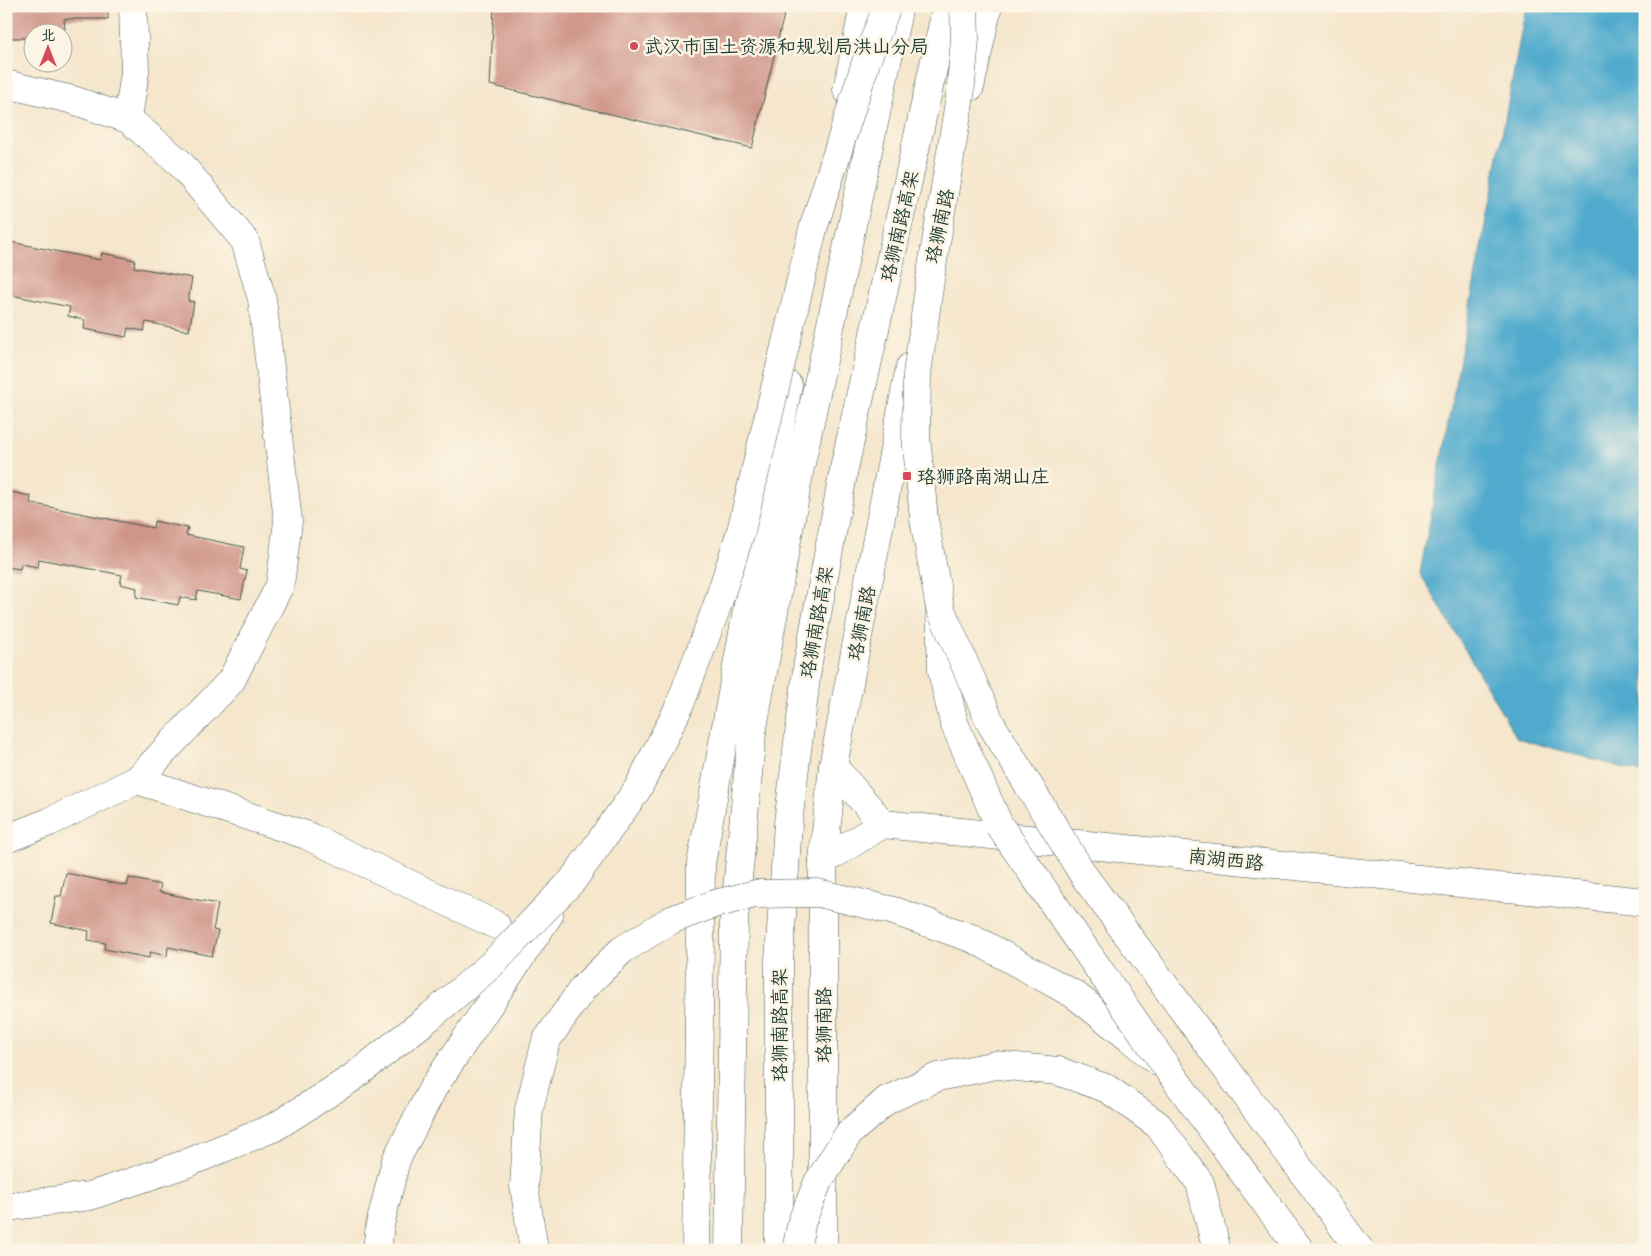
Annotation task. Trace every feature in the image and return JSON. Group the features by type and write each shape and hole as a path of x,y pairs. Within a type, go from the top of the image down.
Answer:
{"main road":[{"path":"128,119 135,72 133,6"},
{"path":"696,1250 700,864 810,266 864,6"},
{"path":"377,1250 380,1226 396,1160 433,1088 572,880 637,790 679,707 716,609 741,531 813,229 866,62 887,6"},
{"path":"729,1250 734,920 752,733 800,468 899,6"},
{"name":"珞狮南路高架","path":"779,1250 778,960 788,823 808,662 845,464 947,6"},
{"path":"964,6 965,40 960,96 917,374 916,436 924,519 940,608 942,671 954,723 999,825 1172,1075 1300,1250"},
{"name":"珞狮南路","path":"823,1250 823,861 833,766 922,304 988,6"},
{"path":"6,84 72,100 128,119 179,162 245,241 262,299 288,522 280,585 231,681 137,780 49,822 6,839"},
{"path":"940,608 991,724 1084,876 1360,1250"},
{"path":"823,861 883,824 833,766"},
{"path":"137,780 306,836 496,925"},
{"name":"南湖西路","path":"883,824 1645,902"},
{"path":"6,1207 90,1196 185,1164 275,1127 352,1078 431,1016 492,964 572,880"},
{"path":"534,1250 524,1186 529,1109 546,1041 583,988 622,950 671,920 714,904 755,894 818,893 894,911 974,939 1075,995 1132,1040 1172,1075"},
{"path":"796,1250 802,1221 818,1182 849,1133 887,1100 938,1077 996,1064 1058,1071 1108,1089 1158,1125 1200,1183 1216,1243 1215,1250"}],"water":[{"path":"1526,6 1645,6 1645,774 1517,738 1420,573"}],"building":[{"path":"6,6 108,6 108,19 64,19 64,22 22,22 22,38 6,38"},
{"name":"武汉市国土资源和规划局洪山分局","path":"494,6 786,6 752,148 490,85"},
{"path":"6,241 100,260 102,253 135,260 134,267 192,278 188,301 194,302 189,331 146,322 144,331 128,328 126,337 84,329 85,320 68,316 70,307 6,294"},
{"path":"6,491 31,496 30,503 153,528 154,521 188,528 186,535 244,547 240,569 247,571 241,599 198,591 196,600 180,597 178,605 136,597 137,588 120,584 122,575 39,559 38,567 21,564 20,569 6,567"},
{"path":"66,873 127,886 129,878 161,885 159,892 218,904 213,930 218,931 212,956 168,947 167,956 150,952 149,958 104,949 105,943 88,940 89,931 51,923 56,896 61,896"}],"place":[{"name":"武汉市国土资源和规划局洪山分局","path":"634,46"},
{"name":"珞狮路南湖山庄","path":"907,476"}]}
